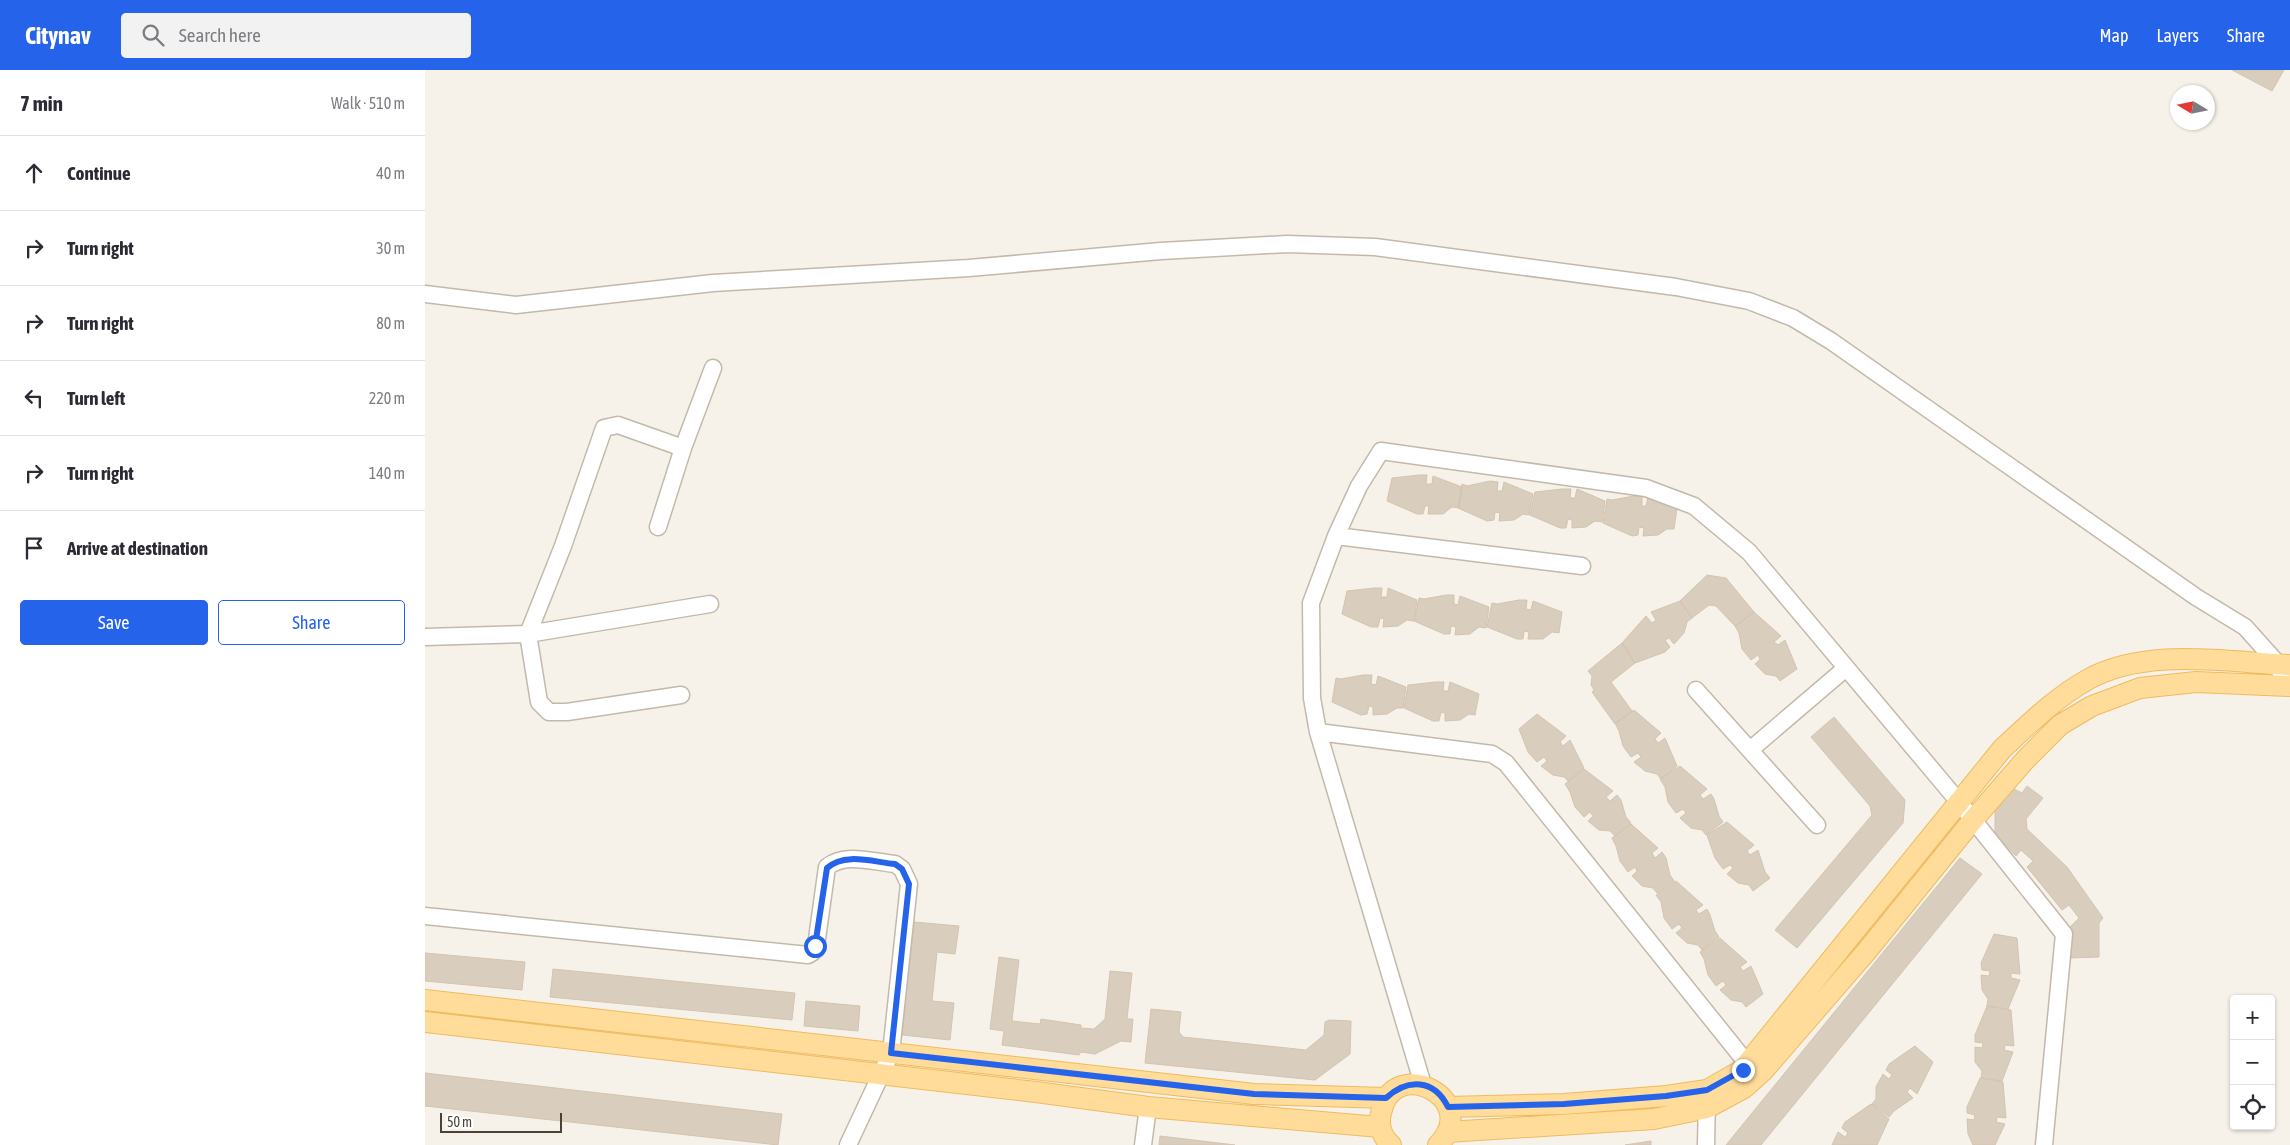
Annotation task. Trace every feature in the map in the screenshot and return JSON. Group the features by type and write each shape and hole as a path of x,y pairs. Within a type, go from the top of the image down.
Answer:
{"main road":[{"path":"1753,1069 2001,749 2045,709 2089,679 2106,671 2133,663 2163,659 2285,665"},
{"path":"1391,1145 1383,1135 1380,1126 1382,1107 1386,1098 1403,1086 1423,1085 1438,1093 1448,1107 1450,1116 1443,1139 1654,1120 1707,1099 1743,1070 1753,1069 1865,952 1973,820 2049,735 2061,725 2100,703 2140,688 2196,682 2287,685"},
{"path":"425,1000 1254,1094 1386,1098"},
{"path":"425,1022 881,1074 1148,1107 1380,1126"},
{"path":"1448,1107 1564,1104 1666,1096 1707,1099"}],"street":[{"path":"425,294 516,304 713,283 969,268 1161,252 1287,244 1375,247 1667,286 1749,301 1793,318 1831,340 2196,597 2245,627 2285,665 2287,685"},
{"path":"658,526 683,448 713,368"},
{"path":"681,695 567,712 549,712 539,702 528,634 563,546 603,428 618,425 683,448"},
{"path":"1423,1085 1318,732 1311,698 1311,603 1335,536 1359,486 1381,451 1646,488 1694,506 1749,552 1959,802 2064,934 2043,1145"},
{"path":"1335,536 1582,566"},
{"path":"425,637 528,634 710,604"},
{"path":"1750,750 1846,668"},
{"path":"1696,690 1817,825"},
{"path":"1318,732 1492,754 1506,763 1753,1069"},
{"path":"425,916 808,955 813,952 815,946 827,868 835,860 846,858 895,864 902,869 909,884 891,1053 848,1145"},
{"path":"1706,1145 1707,1099"},
{"path":"1143,1145 1148,1107"}],"building":[{"path":"2232,70 2284,70 2272,91"},
{"path":"1427,475 1426,484 1432,484 1433,476 1462,487 1459,508 1452,507 1443,514 1428,514 1429,506 1425,506 1423,514 1417,514 1387,501 1392,478"},
{"path":"1490,481 1498,482 1497,491 1502,491 1504,482 1533,494 1529,515 1523,514 1514,520 1499,521 1500,513 1495,512 1494,520 1487,521 1458,508 1462,484 1467,486"},
{"path":"1571,489 1570,498 1575,498 1577,489 1605,501 1602,522 1595,521 1586,527 1572,528 1572,520 1568,519 1566,528 1560,528 1530,515 1535,492"},
{"path":"1634,496 1642,497 1642,506 1646,506 1648,497 1677,508 1674,529 1667,529 1658,535 1643,536 1644,528 1639,527 1638,535 1632,536 1603,523 1607,499 1612,500"},
{"path":"1707,575 1726,578 1754,612 1735,626 1716,606 1709,605 1692,618 1680,601"},
{"path":"1382,588 1381,597 1387,597 1388,588 1417,600 1414,621 1407,620 1398,626 1383,627 1384,619 1380,618 1378,627 1371,627 1342,614 1347,591"},
{"path":"1454,595 1454,604 1458,605 1460,596 1489,607 1486,628 1479,627 1470,634 1455,635 1456,627 1451,626 1450,634 1444,634 1414,621 1419,598 1424,599"},
{"path":"1527,600 1526,609 1531,610 1533,601 1562,612 1559,633 1552,632 1543,639 1528,639 1529,632 1524,631 1523,639 1517,639 1487,627 1492,603 1497,604"},
{"path":"1680,601 1692,618 1687,622 1684,633 1674,644 1669,638 1665,640 1670,647 1665,652 1635,663 1622,643 1646,616 1652,623 1656,620 1651,612"},
{"path":"1754,612 1781,636 1774,642 1778,645 1785,640 1797,669 1780,681 1776,676 1765,674 1755,664 1760,659 1758,655 1751,660 1742,649 1739,633 1735,626"},
{"path":"1622,643 1635,663 1611,682 1632,711 1615,724 1592,692 1594,690 1591,685 1592,676 1588,671"},
{"path":"1372,675 1371,684 1376,685 1378,676 1406,687 1403,708 1397,708 1387,714 1373,715 1373,707 1369,706 1367,714 1361,715 1332,702 1336,678 1341,679"},
{"path":"1444,682 1443,691 1448,691 1450,682 1479,694 1475,715 1469,714 1460,720 1445,721 1445,713 1441,712 1439,721 1433,721 1404,708 1408,685"},
{"path":"1634,710 1661,733 1655,739 1658,743 1665,738 1677,766 1661,779 1657,774 1645,771 1634,762 1641,757 1638,753 1631,757 1623,746 1615,723"},
{"path":"1537,714 1566,736 1560,742 1563,746 1570,740 1584,768 1568,781 1564,777 1553,775 1541,766 1547,761 1544,757 1537,762 1528,752 1519,729"},
{"path":"1834,717 1905,800 1903,823 1797,948 1775,930 1872,815 1870,806 1811,737"},
{"path":"1680,766 1707,789 1700,795 1703,799 1711,794 1723,822 1706,835 1702,830 1691,828 1680,818 1686,813 1683,809 1676,813 1668,802 1665,787 1660,779"},
{"path":"1584,769 1613,791 1606,797 1610,801 1617,795 1621,800 1626,817 1631,823 1615,836 1610,831 1599,830 1588,821 1593,816 1590,812 1584,817 1575,807 1565,784"},
{"path":"2027,786 2043,798 2026,819 2027,829 2067,867 2103,918 2099,923 2099,957 2070,958 2068,929 2079,918 2069,905 2062,910 2027,867 2033,861 2021,850 2016,856 1995,834 1995,811 2012,788 2022,793"},
{"path":"1727,822 1754,845 1747,851 1750,855 1758,850 1765,872 1770,878 1753,891 1749,885 1738,883 1727,874 1733,868 1730,865 1723,869 1715,858 1707,835"},
{"path":"1631,824 1658,848 1652,853 1655,858 1662,852 1666,858 1670,875 1674,881 1657,893 1653,888 1642,886 1632,876 1637,871 1635,867 1628,872 1620,861 1612,838"},
{"path":"1960,858 1982,874 1761,1145 1726,1145"},
{"path":"1676,881 1703,905 1696,910 1699,914 1707,909 1719,937 1702,950 1698,945 1687,943 1676,933 1682,928 1679,924 1672,929 1664,918 1661,902 1656,895"},
{"path":"914,922 959,926 955,954 937,952 932,1001 954,1003 950,1040 902,1035"},
{"path":"1994,934 2017,938 2020,974 2011,973 2011,978 2020,980 2008,1009 1987,1006 1988,999 1982,990 1981,975 1989,976 1990,971 1982,970 1981,963"},
{"path":"1720,938 1747,962 1740,967 1743,971 1751,966 1763,994 1746,1007 1742,1002 1731,1000 1720,990 1726,985 1723,981 1716,986 1708,975 1700,952"},
{"path":"425,953 525,962 522,990 425,981"},
{"path":"999,957 1019,960 1012,1021 1040,1024 1041,1019 1081,1025 1081,1028 1094,1029 1105,1019 1110,971 1132,973 1127,1019 1133,1019 1131,1042 1121,1041 1095,1054 1081,1052 1079,1055 1002,1045 1004,1031 990,1029"},
{"path":"553,969 795,993 792,1020 550,997"},
{"path":"806,1001 860,1006 858,1031 804,1026"},
{"path":"1987,1006 2011,1010 2014,1046 2005,1045 2004,1050 2013,1052 2002,1081 1981,1078 1982,1071 1975,1062 1975,1047 1982,1048 1983,1043 1975,1042 1975,1035"},
{"path":"1151,1009 1181,1012 1179,1032 1183,1037 1306,1050 1324,1035 1325,1022 1329,1020 1351,1021 1350,1054 1315,1080 1145,1063"},
{"path":"1915,1046 1933,1062 1917,1094 1910,1088 1907,1092 1913,1098 1894,1111 1889,1117 1872,1104 1876,1099 1876,1087 1883,1074 1889,1079 1892,1075 1886,1070 1889,1064"},
{"path":"425,1073 782,1114 778,1145 425,1106"},
{"path":"1980,1078 2003,1082 2006,1118 1997,1117 1996,1122 2005,1124 1995,1145 1973,1145 1968,1134 1967,1119 1974,1120 1975,1115 1967,1113 1967,1107"},
{"path":"1871,1104 1889,1119 1877,1145 1832,1145 1838,1132 1845,1137 1848,1133 1842,1128 1845,1122"},
{"path":"1160,1136 1235,1145 1159,1145"},
{"path":"1651,1141 1651,1145 1625,1145"}],"route":[{"path":"815,946 827,868 835,860 846,858 895,864 902,869 909,884 891,1053 1254,1094 1386,1098 1403,1086 1413,1084 1431,1088 1444,1099 1448,1107 1564,1104 1666,1096 1707,1090 1743,1070"}]}
